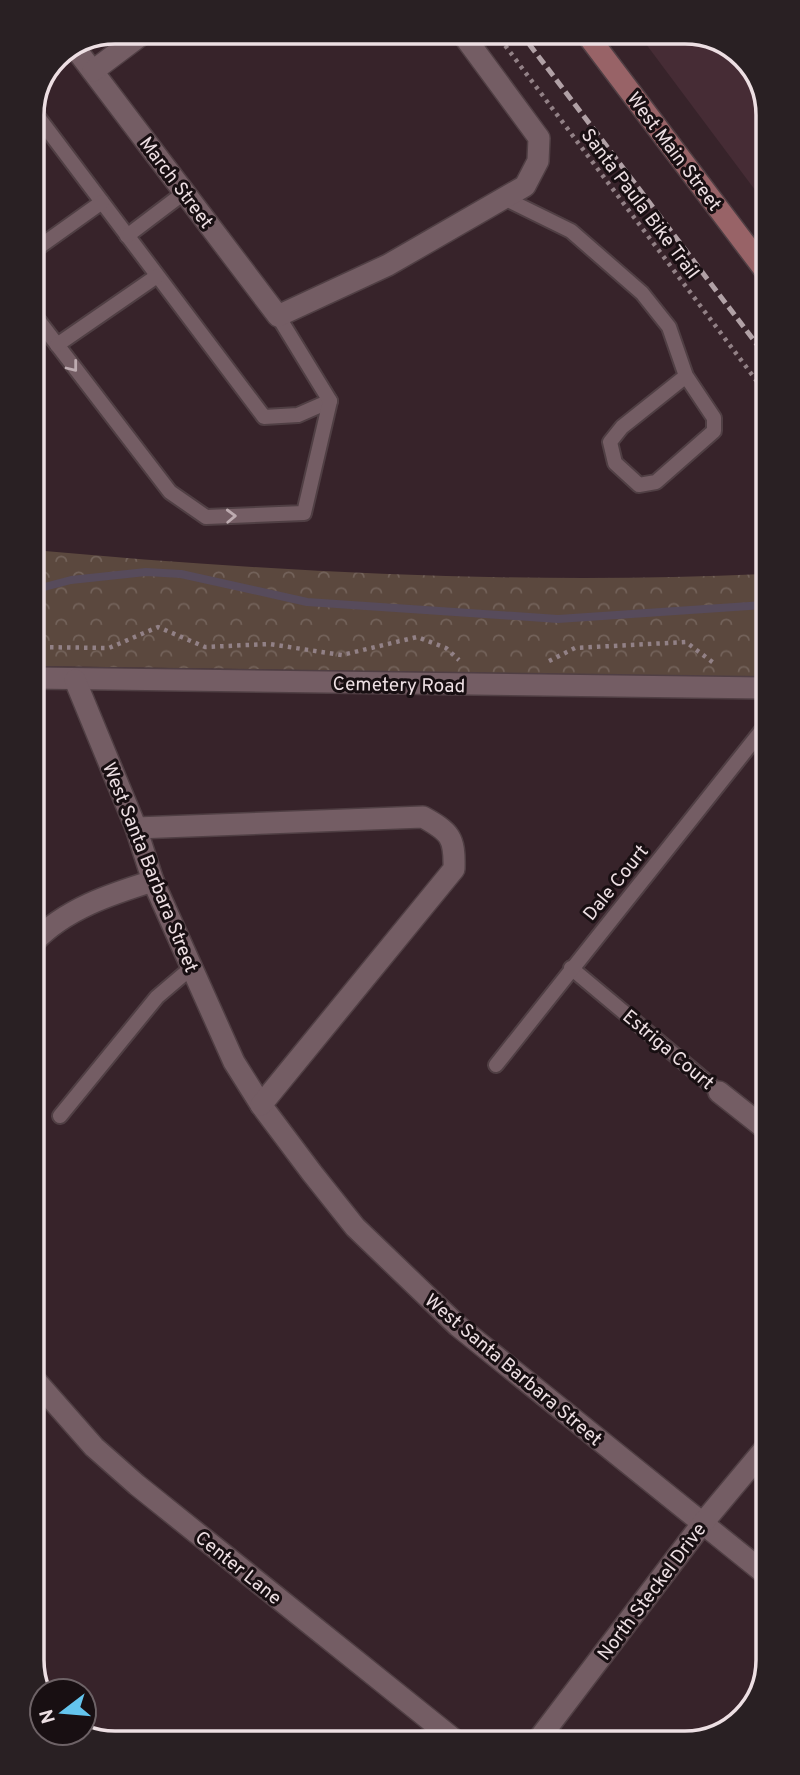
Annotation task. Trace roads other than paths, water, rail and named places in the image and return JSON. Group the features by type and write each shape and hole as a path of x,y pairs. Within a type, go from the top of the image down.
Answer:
{"street":[{"path":"93,71 129,44"},
{"path":"278,316 388,264 525,186 538,160 539,138 470,44"},
{"name":"West Main Street","path":"594,44 756,259"},
{"name":"March Street","path":"79,53 278,316"},
{"name":"Cemetery Road","path":"44,679 756,687"},
{"name":"West Santa Barbara Street","path":"75,680 136,828 153,881 191,968 234,1062 261,1105 355,1227 458,1326 756,1567"},
{"path":"136,828 423,817 445,829 455,847 454,869 261,1105"},
{"path":"44,931 110,894 153,881"},
{"name":"Estriga Court","path":"719,1092 756,1121"},
{"name":"Center Lane","path":"44,1390 94,1447 137,1485 444,1731"},
{"name":"North Steckel Drive","path":"545,1731 702,1524 756,1459"}],"lane":[{"path":"44,125 264,417 298,415 330,401"},
{"path":"127,236 185,192"},
{"path":"504,198 571,231 642,292 669,327 686,376 714,418 714,432 656,482 639,485 615,463 610,442 622,427 686,376"},
{"path":"44,243 102,202"},
{"path":"57,345 156,276"},
{"path":"44,328 170,492 206,517 304,513 330,401 278,316"},
{"name":"Dale Court","path":"496,1065 756,737"},
{"path":"60,1116 158,997 191,968"},
{"name":"Estriga Court","path":"571,968 719,1092"}],"waterway":[{"path":"44,587 71,580 146,572 181,574 307,602 558,619 756,606"}],"railway":[{"path":"529,44 756,343"}]}
